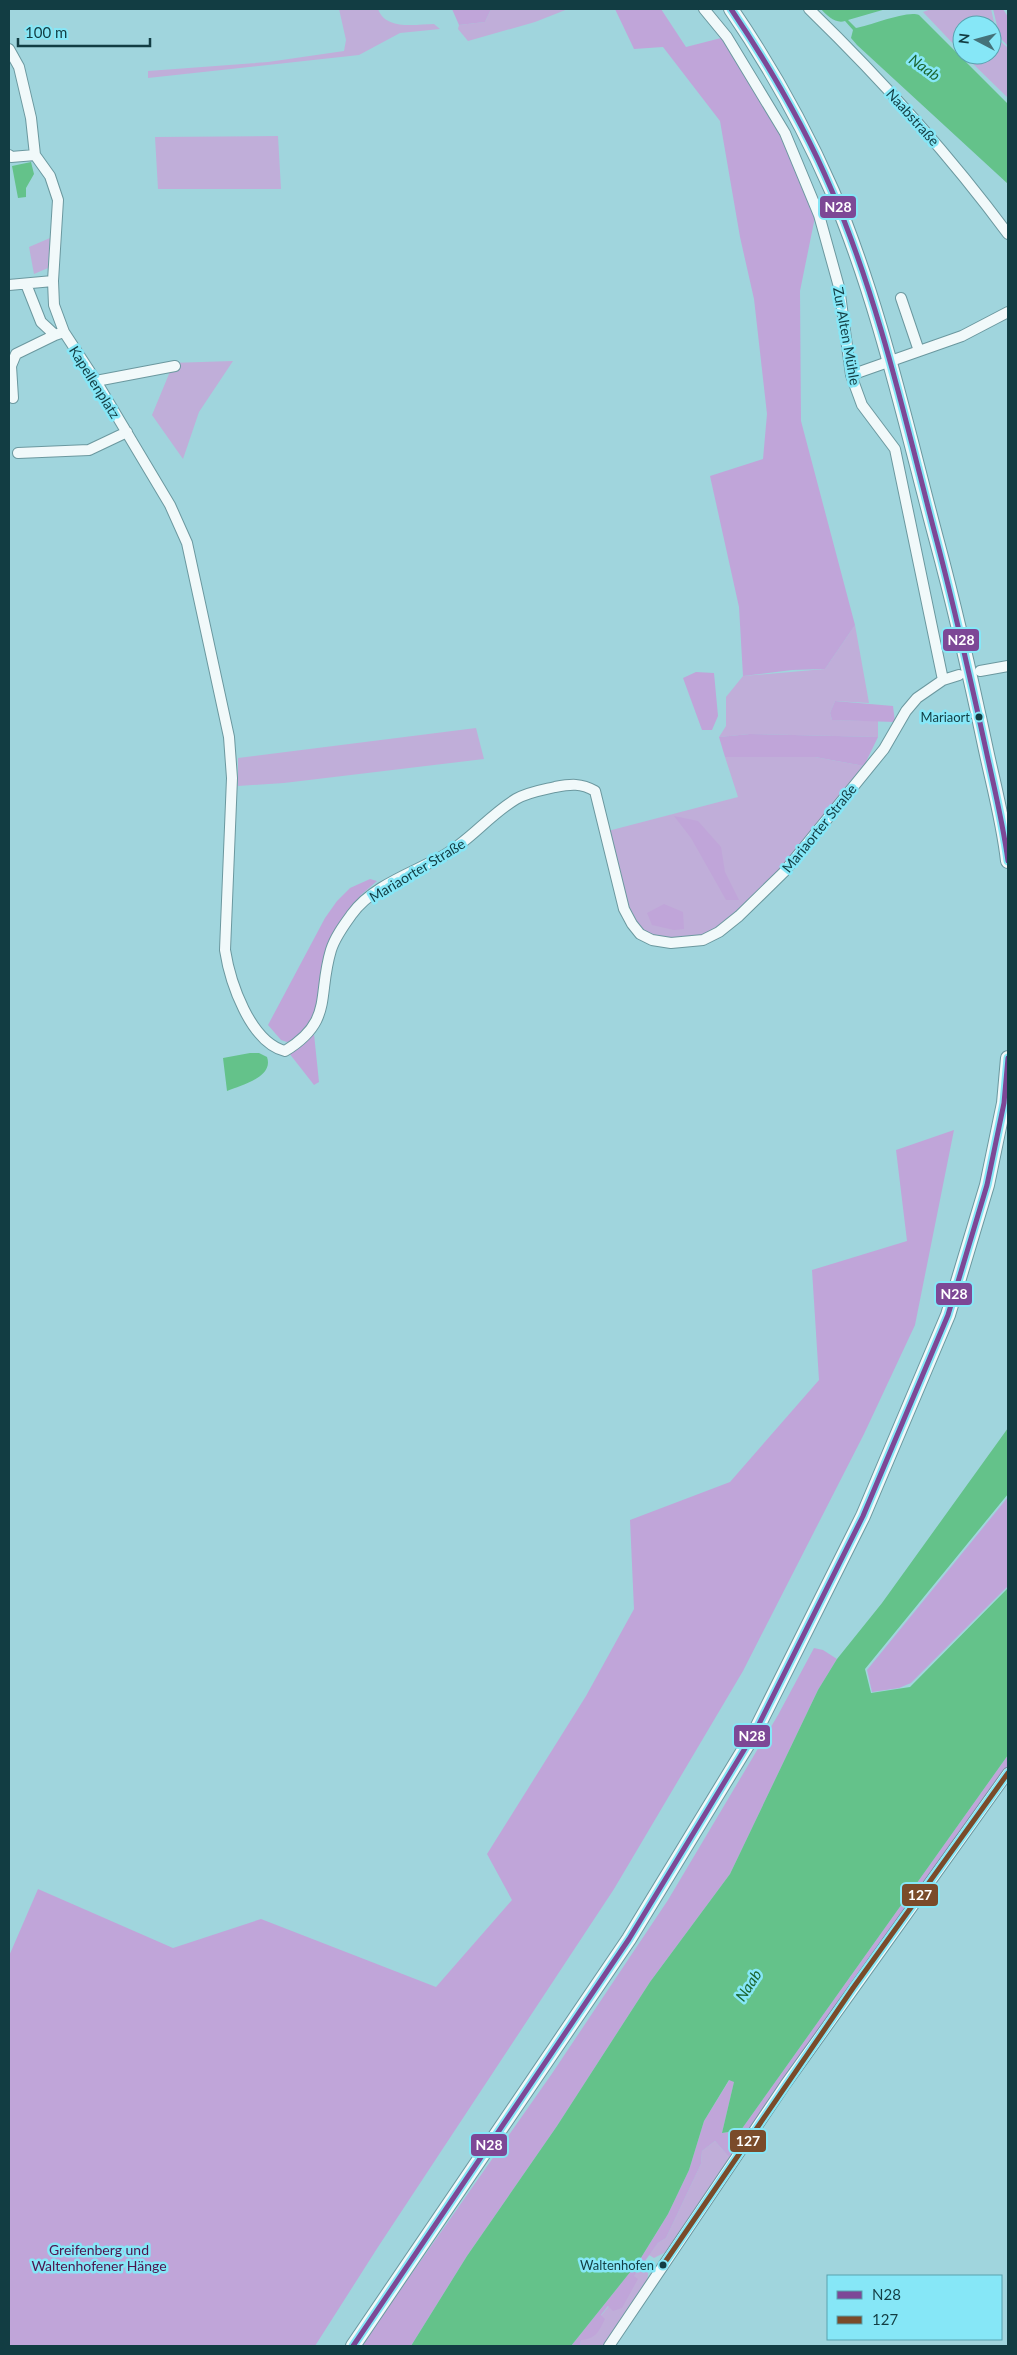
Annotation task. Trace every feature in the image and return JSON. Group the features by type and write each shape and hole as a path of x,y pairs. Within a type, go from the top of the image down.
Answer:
{"main road":[{"path":"731,9 777,82 804,131 824,175 862,270 889,361 948,581 974,690 1008,861"},
{"path":"353,2346 629,1939 756,1732 863,1516 948,1315 986,1186 1004,1103 1008,1058"}],"street":[{"name":"Zur Alten Mühle","path":"704,9 727,37 785,133 819,215 839,287 851,375 862,404 896,449 943,680"},
{"name":"Naabstraße","path":"809,9 882,83 939,146 967,178 1008,234"},
{"path":"9,48 19,67 31,118 35,155 9,155"},
{"name":"Kapellenplatz","path":"35,155 50,176 58,200 53,281 54,305 59,334"},
{"path":"9,285 53,281"},
{"name":"Kapellenplatz","path":"26,284 41,322 59,334 96,381 127,432"},
{"path":"900,298 919,351"},
{"path":"851,375 962,336 1008,312"},
{"name":"Kapellenplatz","path":"13,398 11,366 16,354 59,334"},
{"path":"96,381 175,366"},
{"path":"18,453 88,450 127,432"},
{"name":"Mariaorter Straße","path":"127,432 170,506 187,543 229,737 232,778 225,920 227,967 237,998 260,1032 275,1049 285,1051 298,1043 316,1025 322,1010 331,950 338,935 354,911 389,885 460,846 506,806 536,791 574,784 586,786 595,791 624,909 640,934 652,940 671,943 703,940 719,932 739,916 784,872 884,749 906,711 917,698 943,680"},
{"path":"980,671 1008,666"},
{"path":"943,680 959,675"},
{"path":"609,2346 785,2086 1008,1773"}],"shaded area":[{"path":"339,9 378,9 382,16 394,23 402,25 434,24 440,29 400,33 359,55 148,78 148,71 268,62 344,51 346,40"},
{"path":"491,9 568,9 535,22 468,41 458,29 459,25 485,22"},
{"path":"931,9 991,9 992,15 952,15 952,42 923,12"},
{"path":"1002,43 1008,48 1008,98 974,65 1002,65"},
{"path":"278,136 281,189 158,189 155,137"},
{"path":"50,238 48,268 34,274 29,247"},
{"path":"233,361 199,412 183,459 152,415 169,374 170,363"},
{"path":"855,625 869,703 835,701 830,713 832,720 878,721 878,737 750,734 719,737 726,726 726,697 743,676 825,669"},
{"path":"476,728 484,759 284,783 238,786 238,758"},
{"path":"725,757 815,757 864,766 778,876 746,908 702,938 672,941 645,933 631,919 608,831 738,797"},
{"path":"715,2141 730,2158 672,2245 664,2253 654,2258 649,2255 658,2243 666,2238 701,2164 702,2151"},
{"path":"646,2261 649,2266 647,2283 605,2346 580,2346 581,2340"}],"green space":[{"path":"452,9 491,9 485,22 459,25"},
{"path":"615,9 661,9 686,47 721,38 780,133 815,217 800,291 801,421 855,625 825,669 792,670 743,676 739,607 710,476 763,459 767,414 754,299 740,237 720,121 663,47 634,49"},
{"path":"993,9 1003,9 1008,17 1008,46 1002,40 1002,15 994,15"},
{"path":"696,672 714,673 718,716 712,730 702,730 683,678"},
{"path":"835,701 893,706 895,722 832,720 830,713"},
{"path":"750,734 878,737 864,766 815,757 725,757 719,737"},
{"path":"674,816 698,821 721,847 725,872 739,900 726,900 691,838"},
{"path":"370,879 377,881 361,895 338,927 318,1016 297,1040 287,1042 281,1040 268,1025 325,918 337,901 350,888"},
{"path":"664,904 683,912 684,929 674,930 652,925 647,913"},
{"path":"314,1034 319,1082 314,1085 289,1053"},
{"name":"Greifenberg und Waltenhofener Hänge","path":"954,1130 915,1325 864,1434 743,1671 614,1889 315,2346 9,2346 9,1956 38,1889 173,1948 261,1919 436,1987 512,1900 487,1854 586,1696 634,1609 630,1520 730,1482 819,1380 812,1270 907,1241 896,1150"},
{"path":"1008,1497 1008,1586 911,1683 899,1688 872,1692 867,1670"},
{"path":"814,1648 823,1650 837,1659 818,1690 730,1874 650,1982 557,2126 467,2256 411,2346 361,2346 551,2075 668,1900 778,1715"},
{"path":"1008,1755 1008,1768 853,1979 730,2158 715,2141 702,2151 701,2164 666,2238 658,2243 634,2276 638,2279 622,2308 613,2311 608,2306 601,2315 605,2319 596,2334 581,2340 580,2346 571,2346 639,2261 668,2214 689,2170 704,2121 730,2079 734,2082 722,2133 741,2130"}],"water":[{"name":"Naab","path":"821,9 886,9 848,20 856,28 897,16 919,15 952,48 952,65 969,65 1008,104 1008,184 857,45 851,38 853,30 845,21 842,22 829,17"},
{"path":"31,162 34,174 26,188 26,197 18,198 12,166"},
{"path":"259,1053 267,1057 268,1064 266,1070 248,1083 227,1091 223,1058"},
{"name":"Naab","path":"1008,1428 1008,1494 865,1669 871,1693 910,1687 1008,1588 1008,1755 741,2130 722,2133 734,2082 729,2080 704,2121 689,2170 668,2214 639,2261 571,2346 411,2346 467,2256 557,2126 650,1982 730,1874 818,1690 837,1659 882,1603"}],"transit line":[{"name":"N28","path":"731,9 773,75 822,167 864,275 902,404 949,587 995,791 1008,861"},
{"name":"N28","path":"353,2346 629,1939 755,1732 863,1516 948,1315 987,1185 1004,1103 1008,1058"},
{"name":"127","path":"663,2265 853,1988 1008,1773"}],"place":[{"name":"Mariaort","path":"979,717"},
{"name":"Waltenhofen","path":"663,2265"}]}
